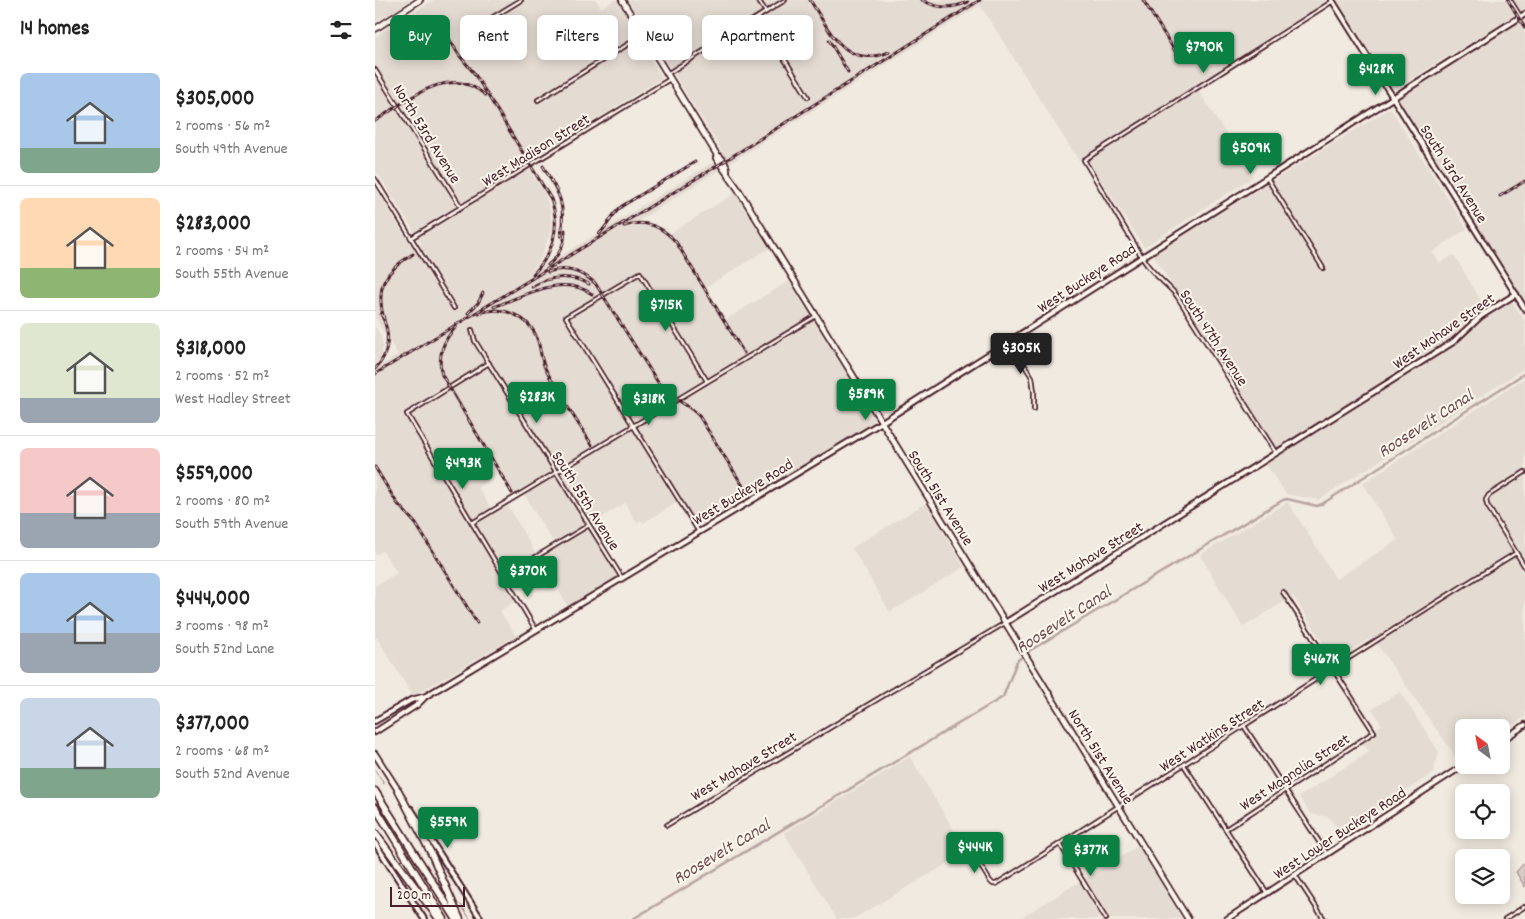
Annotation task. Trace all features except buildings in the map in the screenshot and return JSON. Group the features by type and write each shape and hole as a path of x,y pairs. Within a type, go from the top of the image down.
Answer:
{"highway":[{"path":"397,790 431,853 460,919"},
{"path":"375,791 456,919"},
{"path":"375,808 444,919"},
{"path":"375,833 439,919"}],"main road":[{"path":"375,29 420,0"},
{"path":"622,0 631,15"},
{"name":"South 43rd Avenue","path":"1332,1 1525,308"},
{"name":"West Buckeye Road","path":"375,721 411,700 425,696 882,422 1392,96 1525,14"},
{"name":"South 51st Avenue","path":"659,60 717,155 716,158 723,169 727,171 1027,658"},
{"name":"West Mohave Street","path":"1005,623 1453,342 1481,316 1516,294"},
{"name":"North 51st Avenue","path":"1027,658 1188,919"},
{"name":"West Buckeye Road","path":"375,732 417,705 425,696"},
{"path":"1510,735 1525,725"},
{"path":"375,754 481,919"},
{"name":"West Lower Buckeye Road","path":"1227,919 1455,771"},
{"path":"375,843 424,919"}],"street":[{"path":"497,15 521,0"},
{"path":"758,0 766,12"},
{"name":"West Madison Street","path":"762,15 785,0"},
{"path":"1510,0 1520,16"},
{"name":"South 47th Avenue","path":"1277,453 1177,296 1153,273 1084,160 1332,1"},
{"path":"538,100 628,43"},
{"name":"West Madison Street","path":"411,238 702,55"},
{"path":"785,60 808,97"},
{"name":"North 53rd Avenue","path":"375,70 461,207"},
{"path":"1267,177 1323,268"},
{"path":"375,179 454,308"},
{"path":"699,532 566,317 641,273 707,381"},
{"path":"472,523 816,316"},
{"name":"South 55th Avenue","path":"472,330 475,341 622,578"},
{"path":"1009,341 1032,378 1034,409"},
{"path":"489,363 407,414 536,630"},
{"path":"1525,472 1489,495 1486,500 1487,505 1525,567"},
{"path":"504,576 589,525"},
{"name":"West Watkins Street","path":"972,852 993,884 996,884 1244,726 1384,634 1516,553"},
{"path":"1283,592 1333,668"},
{"name":"West Mohave Street","path":"667,825 1005,623"},
{"name":"West Magnolia Street","path":"1225,829 1374,732 1333,668"},
{"path":"1244,726 1327,854"},
{"path":"1183,764 1267,893"},
{"path":"1060,844 1106,919"},
{"path":"1295,875 1324,919"},
{"path":"1505,919 1524,907"}],"shaded area":[{"path":"375,0 411,0 375,22"},
{"path":"434,0 596,0 601,8 617,0 628,19 628,60 652,60 662,78 525,164 544,192 550,211 551,230 540,260 528,276 723,156 721,155 723,153 665,60 692,60 692,15 637,15 628,0 1327,0 1326,3 1079,161 980,5 629,227 646,225 665,229 671,233 735,193 769,248 705,288 725,320 789,281 873,417 874,423 694,530 678,502 643,523 641,520 637,523 625,503 589,525 620,577 569,608 538,556 555,545 524,494 514,500 498,474 478,487 493,512 507,504 536,554 500,576 515,601 500,611 516,636 413,696 377,638 375,638 375,586 397,573 383,551 375,555 375,369 398,355 375,317 375,187 413,249 422,244 375,169 375,37 390,28 390,60 450,60 450,15 410,15"},
{"path":"1337,0 1506,0 1515,15 1395,89 1390,86"},
{"path":"1512,0 1525,0 1525,9 1518,10"},
{"path":"1518,22 1525,33 1525,302 1399,100 1401,96"},
{"path":"1198,90 1253,177 1144,247 1088,160"},
{"path":"1390,108 1467,229 1432,252 1440,263 1454,255 1490,316 1512,301 1525,322 1525,368 1318,500 1286,494 1266,464 1280,455 1153,255"},
{"path":"375,326 380,334 383,346 381,357 375,365"},
{"path":"1525,378 1525,717 1510,726 1510,719 1455,719 1455,756 1372,637 1335,661 1293,596 1243,627 1200,555 1288,502 1336,579 1398,540 1363,483"},
{"path":"926,503 964,567 890,612 852,548"},
{"path":"1400,692 1439,752 1433,773 1344,832 1337,828 1329,817 1311,814 1299,797 1369,752 1362,743 1375,736 1378,727 1382,725 1372,709"},
{"path":"910,757 967,852 853,919 837,919 784,833"},
{"path":"1138,846 1182,919 1109,919 1106,915 1099,919 1019,919"},
{"path":"1525,862 1525,887 1516,872"}],"waterway":[{"name":"Roosevelt Canal","path":"633,919 1003,697 1017,661 1029,651 1283,500 1287,499 1317,506 1322,504 1525,373"},
{"path":"375,770 384,784"},
{"path":"461,905 470,919"}],"railway":[{"path":"810,0 832,35 850,52 861,56 874,56 889,52"},
{"path":"922,0 945,7 968,2"},
{"path":"375,374 720,164 980,0"},
{"path":"1143,0 1180,59"},
{"path":"1508,0 1525,28"},
{"path":"450,40 474,73 551,199 555,220 553,240 546,258 533,274"},
{"path":"829,40 848,72"},
{"path":"375,121 414,96 429,88 443,84 457,82 471,86 485,95"},
{"path":"599,234 622,206 695,162"},
{"path":"543,166 557,191 562,206 561,236"},
{"path":"1500,196 1525,181"},
{"path":"624,226 639,223 652,225 671,236 744,353"},
{"path":"548,265 561,249 565,230"},
{"path":"384,319 381,297 385,281 395,267 413,254"},
{"path":"548,272 555,270 573,271 584,275 595,283 659,384 699,416 748,494"},
{"path":"532,287 553,278 575,279 589,284"},
{"path":"494,307 530,293 555,286 580,288 592,294"},
{"path":"468,313 478,303 483,293"},
{"path":"479,313 497,310 506,312 515,315 529,325 538,341 546,370 562,399 592,445"},
{"path":"375,369 384,357 387,343 386,328 381,314"},
{"path":"456,327 451,332 442,349 440,362 442,375 512,493"},
{"path":"375,467 397,503 416,524 477,623"}]}
